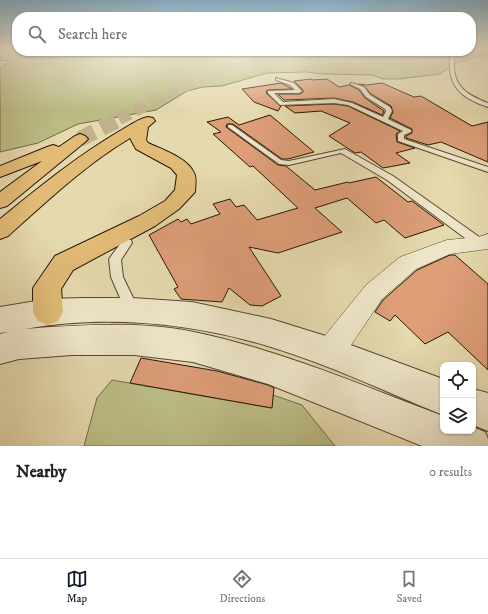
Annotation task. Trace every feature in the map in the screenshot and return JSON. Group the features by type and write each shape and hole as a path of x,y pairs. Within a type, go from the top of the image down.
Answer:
{"highway":[{"path":"0,232 67,174 109,144 145,122 138,135 138,140 142,146 160,154 176,164 186,174 185,192 172,205 147,221 64,263 47,288 48,312"},
{"path":"0,172 80,138 0,202"}],"street":[{"path":"329,353 374,292 408,263 447,247 484,242"},
{"path":"0,320 48,312 132,310 192,315 271,333 329,353 440,396"},
{"path":"0,349 19,344 72,340 134,340 193,348 268,367 471,446"},
{"path":"476,408 488,412"}],"lane":[{"path":"451,69 451,74 454,82 465,95 488,105"},
{"path":"278,79 292,84 299,91 270,92 282,104 334,101 350,104 409,131 401,134 400,140 488,170"},
{"path":"352,84 362,88 368,96 388,108 389,111 384,120"},
{"path":"230,126 279,162 289,163 342,151 390,178 484,242"},
{"path":"127,243 115,259 117,277 132,310"}],"green space":[{"path":"0,69 448,69 440,74 399,79 383,79 372,75 322,74 306,72 267,73 222,86 203,87 187,91 156,110 78,124 38,143 0,152"},
{"path":"112,380 271,408 273,395 302,405 335,446 84,446 97,398"}],"building":[{"path":"327,79 339,87 349,85 359,90 365,98 384,111 382,115 353,102 334,98 284,100 278,94 300,94 303,90 294,81"},
{"path":"281,83 292,89 266,91 267,94 281,106 278,111 254,102 242,89"},
{"path":"382,83 414,97 421,96 472,126 488,122 488,162 441,142 428,145 406,138 406,136 412,133 412,129 390,118 393,112 391,106 371,94 364,86 359,84 367,85"},
{"path":"334,104 348,106 400,131 396,134 397,142 415,148 396,153 410,163 383,168 361,152 355,153 329,136 350,123 321,111 295,113 285,106"},
{"path":"270,115 314,152 288,159 282,159 233,124 227,124 226,127 278,165 286,166 315,190 376,177 408,202 412,201 444,225 405,238 384,220 376,223 347,198 315,208 342,232 278,253 249,247 281,296 262,306 250,305 229,288 222,302 181,299 174,289 178,287 149,235 178,219 181,222 187,219 191,224 220,214 213,204 230,199 236,207 244,205 257,220 298,208 253,166 250,167 213,134 221,132 207,122 228,117 239,125"},
{"path":"450,255 455,255 488,284 488,370 448,332 425,344 395,315 390,321 375,312 383,300 417,270"},
{"path":"141,358 217,371 268,385 274,388 272,408 130,383"}],"tunnel":[{"path":"198,79 214,72 228,69"},
{"path":"119,119 198,79"},
{"path":"80,139 121,118"}]}
